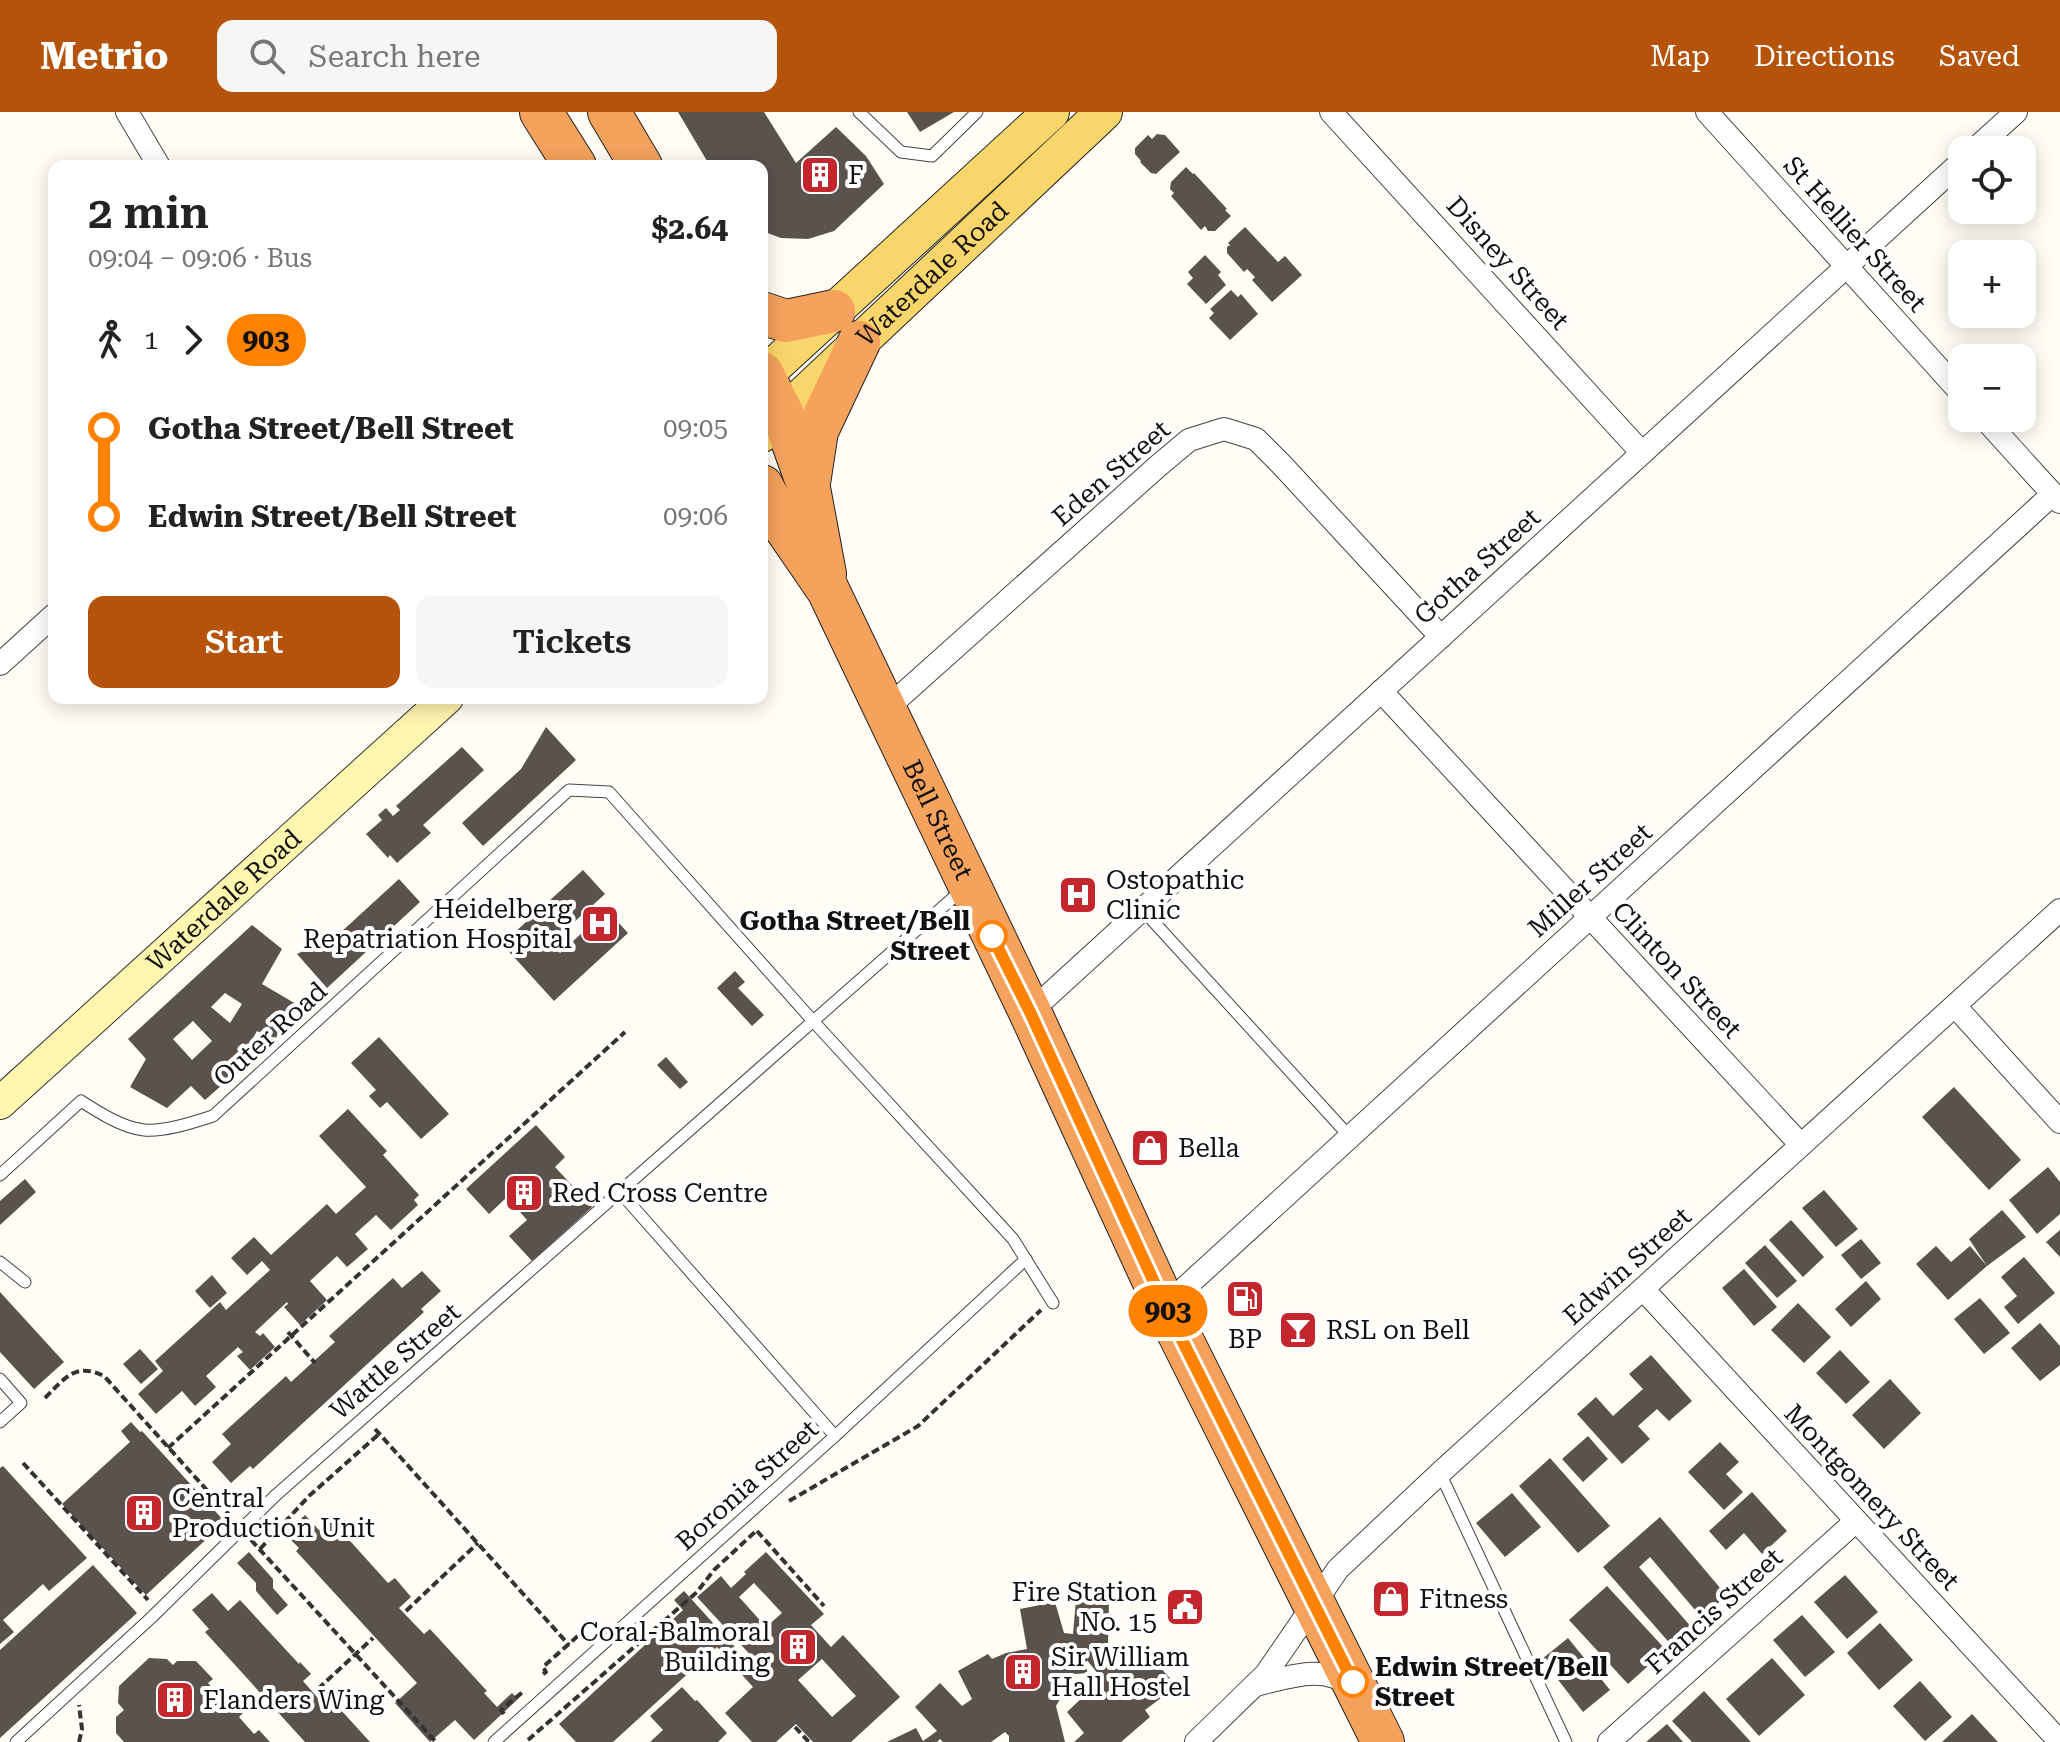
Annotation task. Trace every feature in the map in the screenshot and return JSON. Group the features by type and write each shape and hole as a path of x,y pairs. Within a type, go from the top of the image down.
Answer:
{"highway":[{"path":"541,112 571,160"},
{"path":"609,112 637,160"},
{"path":"768,315 786,321 846,327 817,431 809,488"},
{"name":"Bell Street","path":"768,404 772,424 809,488 828,590"},
{"name":"Bell Street","path":"768,507 828,590 1030,1012 1165,1306 1383,1742"}],"main road":[{"name":"Waterdale Road","path":"772,424 846,327 1051,112"},
{"name":"Waterdale Road","path":"768,372 846,327 1104,112"}],"street":[{"path":"127,112 155,160"},
{"name":"Disney Street","path":"1331,112 1642,453"},
{"name":"St Hellier Street","path":"1707,112 1948,378"},
{"path":"1989,136 2016,112"},
{"name":"Gotha Street","path":"1030,1012 1948,174"},
{"name":"Eden Street","path":"885,710 1178,448 1189,440 1224,429 1256,439 1441,637"},
{"path":"1997,432 2057,498"},
{"name":"Miller Street","path":"1165,1306 2057,498"},
{"path":"1,662 48,620"},
{"name":"Clinton Street","path":"1381,691 1801,1145"},
{"name":"Waterdale Road","path":"0,1103 440,704"},
{"name":"Edwin Street","path":"1196,1742 1266,1674 1338,1569 2060,910"},
{"path":"1955,1006 2060,1122"},
{"name":"Montgomery Street","path":"1643,1289 2060,1742"},
{"name":"Francis Street","path":"1609,1742 1856,1521"},
{"path":"1255,1685 1311,1672 1341,1678 1358,1692"}],"lane":[{"path":"859,112 901,152 932,156 977,112"},
{"name":"Outer Road","path":"0,1175 81,1101 106,1118 144,1130 185,1126 213,1116 569,790 609,792 813,1021"},
{"name":"Wattle Street","path":"16,1742 152,1617 277,1494 967,885"},
{"path":"1142,909 1350,1137"},
{"path":"813,1021 1013,1239 1053,1303"},
{"path":"620,1192 835,1436"},
{"name":"Boronia Street","path":"494,1742 835,1436 1026,1259"},
{"path":"0,1262 25,1282"},
{"path":"0,1379 21,1403 0,1422"},
{"path":"1440,1473 1566,1742"}],"path":[{"path":"168,1448 289,1334 625,1032"},
{"path":"779,1510 790,1500 918,1426 1042,1311 1035,1302 1046,1291"},
{"path":"289,1334 315,1363"},
{"path":"343,1394 569,1645"},
{"path":"260,1549 309,1496 379,1434"},
{"path":"23,1463 148,1600"},
{"path":"528,1740 697,1592 714,1570 757,1531 824,1606"},
{"path":"406,1611 478,1543"},
{"path":"535,1681 546,1672 543,1667 579,1635"},
{"path":"318,1689 373,1638"},
{"path":"71,1691 79,1704 82,1729 79,1742"},
{"path":"501,1710 523,1691"},
{"path":"795,1727 809,1742"}],"building":[{"name":"F","path":"678,112 764,112 796,163 836,127 866,156 884,184 834,231 808,239 781,238 768,233 768,160 706,160"},
{"path":"907,112 954,112 920,132"},
{"path":"1157,134 1165,135 1180,152 1156,174 1140,162 1135,148 1148,135 1152,139"},
{"path":"1186,167 1231,216 1215,231 1208,231 1205,226 1201,230 1171,196 1174,193 1170,189 1171,182"},
{"path":"1245,227 1278,262 1285,256 1302,275 1272,302 1252,280 1255,277 1247,269 1244,272 1227,253 1228,243"},
{"path":"1205,255 1221,272 1218,275 1226,285 1206,304 1187,284 1193,278 1188,272"},
{"path":"1231,290 1238,297 1241,294 1258,314 1230,340 1209,318 1214,313 1210,309"},
{"path":"546,727 576,760 483,846 462,823 521,769"},
{"path":"462,747 484,770 423,825 431,833 397,863 390,855 388,858 366,834 382,820 378,815 386,808 393,816 400,810 396,806"},
{"path":"583,870 605,894 551,943 560,953 607,910 628,933 554,1001 502,944"},
{"path":"399,879 420,902 327,988 297,954 340,933"},
{"path":"252,925 282,949 262,984 296,1004 274,1041 257,1031 243,1055 225,1071 231,1077 205,1100 191,1086 167,1108 130,1087 146,1059 128,1039","holes":["225,993 242,1004 230,1023 211,1007","193,1021 212,1041 192,1060 173,1039"]},
{"path":"735,971 745,982 738,988 764,1015 752,1026 717,988"},
{"path":"379,1037 449,1114 421,1139 387,1102 380,1108 369,1096 376,1090 351,1063"},
{"path":"666,1057 688,1082 680,1089 657,1065"},
{"path":"1954,1087 2021,1160 1989,1190 1922,1117"},
{"path":"348,1109 387,1151 383,1155 419,1195 414,1200 418,1205 391,1230 376,1215 355,1234 368,1249 347,1267 337,1256 310,1281 327,1300 300,1325 284,1307 287,1302 255,1332 260,1336 263,1333 275,1347 250,1370 237,1356 243,1352 238,1347 206,1376 216,1387 195,1406 182,1391 156,1414 138,1394 163,1371 155,1361 220,1302 226,1310 270,1270 262,1261 247,1275 231,1258 254,1237 271,1255 327,1204 336,1214 366,1187 319,1136"},
{"name":"Red Cross Centre","path":"536,1125 565,1157 555,1167 592,1207 532,1261 509,1236 527,1220 507,1197 489,1214 466,1189"},
{"path":"2048,1167 2060,1182 2060,1214 2037,1234 2009,1200"},
{"path":"25,1179 36,1192 0,1225 0,1201"},
{"path":"1824,1190 1858,1229 1836,1247 1802,1208"},
{"path":"2002,1210 2026,1237 1987,1266 1969,1239"},
{"path":"1791,1220 1824,1257 1803,1277 1769,1240"},
{"path":"2060,1230 2060,1257 2046,1242"},
{"path":"1861,1239 1881,1263 1861,1279 1841,1255"},
{"path":"1765,1245 1797,1281 1777,1298 1745,1263"},
{"path":"1936,1246 1951,1262 1970,1246 1987,1266 1948,1300 1916,1264"},
{"path":"2024,1257 2055,1293 2018,1324 2004,1307 2017,1296 2001,1277"},
{"path":"1744,1269 1777,1307 1754,1326 1722,1288"},
{"path":"422,1271 441,1291 421,1309 424,1312 253,1469 250,1466 231,1483 212,1462 231,1444 222,1434 286,1376 291,1382 335,1342 329,1336 393,1278 402,1288"},
{"path":"212,1275 227,1293 210,1308 195,1291"},
{"path":"1866,1281 1881,1299 1851,1327 1835,1309"},
{"path":"0,1292 64,1362 34,1389 0,1352"},
{"path":"1980,1298 2010,1333 1984,1354 1954,1319"},
{"path":"1798,1303 1831,1337 1804,1363 1771,1330"},
{"path":"2040,1323 2060,1346 2060,1365 2040,1381 2011,1348"},
{"path":"140,1349 158,1369 141,1384 123,1364"},
{"path":"1840,1350 1870,1382 1846,1404 1816,1373"},
{"path":"1651,1355 1692,1401 1669,1421 1657,1409 1638,1426 1650,1439 1622,1464 1577,1414 1596,1397 1613,1416 1643,1389 1629,1374"},
{"path":"1890,1379 1921,1413 1884,1449 1852,1415"},
{"name":"Central Production Unit","path":"131,1422 225,1522 146,1595 62,1504 130,1442 121,1431"},
{"path":"1588,1436 1608,1459 1583,1482 1562,1459"},
{"path":"1720,1442 1739,1462 1726,1474 1743,1492 1724,1510 1688,1472"},
{"path":"1550,1458 1610,1526 1578,1553 1519,1486"},
{"path":"3,1466 87,1558 49,1591 43,1584 3,1620 14,1632 0,1644 0,1468"},
{"path":"1752,1492 1787,1531 1762,1554 1744,1533 1726,1550 1709,1531"},
{"path":"1512,1493 1541,1527 1505,1557 1476,1523"},
{"path":"305,1515 319,1530 332,1521 388,1583 395,1578 411,1597 399,1608 424,1634 430,1629 487,1691 484,1693 497,1707 512,1693 518,1699 474,1740 455,1720 430,1742 395,1703 417,1683 296,1551 299,1548 285,1534"},
{"path":"1660,1517 1727,1596 1701,1617 1650,1557 1639,1567 1693,1629 1673,1647 1603,1567"},
{"path":"249,1552 273,1579 273,1588 288,1605 277,1615 256,1591 256,1583 237,1563"},
{"name":"Coral-Balmoral Building","path":"766,1552 824,1614 811,1625 831,1647 843,1635 900,1697 851,1742 813,1742 796,1724 776,1742 752,1742 725,1713 753,1687 717,1647 613,1742 576,1742 559,1724 683,1610 674,1600 684,1591 763,1678 768,1674 697,1597 721,1576 731,1588 746,1574 744,1572","holes":["754,1583 782,1613 766,1627 739,1597","822,1659 856,1696 832,1717 798,1680"]},
{"path":"93,1565 137,1613 0,1738 0,1650"},
{"path":"1845,1575 1878,1612 1847,1639 1814,1602"},
{"path":"1607,1586 1666,1650 1628,1684 1569,1620"},
{"path":"212,1593 228,1611 240,1600 311,1674 303,1681 324,1705 332,1697 370,1742 305,1742 205,1632 209,1629 192,1610"},
{"name":"Sir William Hall Hostel","path":"1076,1600 1109,1600 1108,1645 1132,1670 1149,1655 1177,1686 1145,1710 1150,1717 1121,1742 1074,1742 1084,1733 1067,1712 1102,1679 1087,1660 1087,1673 1063,1675 1052,1687 1058,1685 1063,1694 1056,1706 1065,1742 1009,1742 1005,1732 991,1742 943,1742 940,1739 937,1742 887,1742 916,1728 923,1741 937,1731 915,1707 940,1683 962,1706 972,1699 958,1671 988,1654 992,1659 1027,1649 1020,1609 1055,1602 1064,1633 1073,1634"},
{"path":"1802,1615 1835,1652 1805,1677 1773,1640"},
{"path":"1880,1623 1913,1660 1879,1690 1847,1653"},
{"path":"1568,1638 1610,1690 1583,1712 1542,1659"},
{"name":"Flanders Wing","path":"149,1658 167,1659 173,1665 177,1661 196,1661 213,1679 208,1683 220,1697 225,1693 243,1713 239,1717 254,1734 259,1730 270,1742 124,1742 116,1733 116,1717 124,1710 118,1703 119,1686"},
{"path":"1772,1658 1805,1695 1759,1736 1726,1699"},
{"path":"1920,1681 1952,1717 1925,1741 1893,1706"},
{"path":"682,1687 727,1733 718,1742 650,1742 663,1730 650,1716"},
{"path":"1704,1691 1751,1742 1692,1742 1672,1721"},
{"path":"1972,1714 1998,1742 1942,1742"},
{"path":"1667,1724 1683,1742 1646,1742"}],"bus line":[{"name":"903","path":"992,936 1165,1306 1353,1682"}],"place":[{"name":"F","path":"820,175"},
{"name":"Ostopathic Clinic","path":"1078,895"},
{"name":"Heidelberg Repatriation Hospital","path":"600,924"},
{"name":"Gotha Street/Bell Street","path":"992,936"},
{"name":"Bella","path":"1150,1148"},
{"name":"Red Cross Centre","path":"524,1193"},
{"name":"BP","path":"1245,1299"},
{"name":"RSL on Bell","path":"1298,1330"},
{"name":"Central Production Unit","path":"144,1513"},
{"name":"Fitness","path":"1391,1599"},
{"name":"Fire Station No. 15","path":"1185,1607"},
{"name":"Coral-Balmoral Building","path":"798,1647"},
{"name":"Sir William Hall Hostel","path":"1023,1672"},
{"name":"Edwin Street/Bell Street","path":"1353,1682"},
{"name":"Flanders Wing","path":"175,1700"}]}
